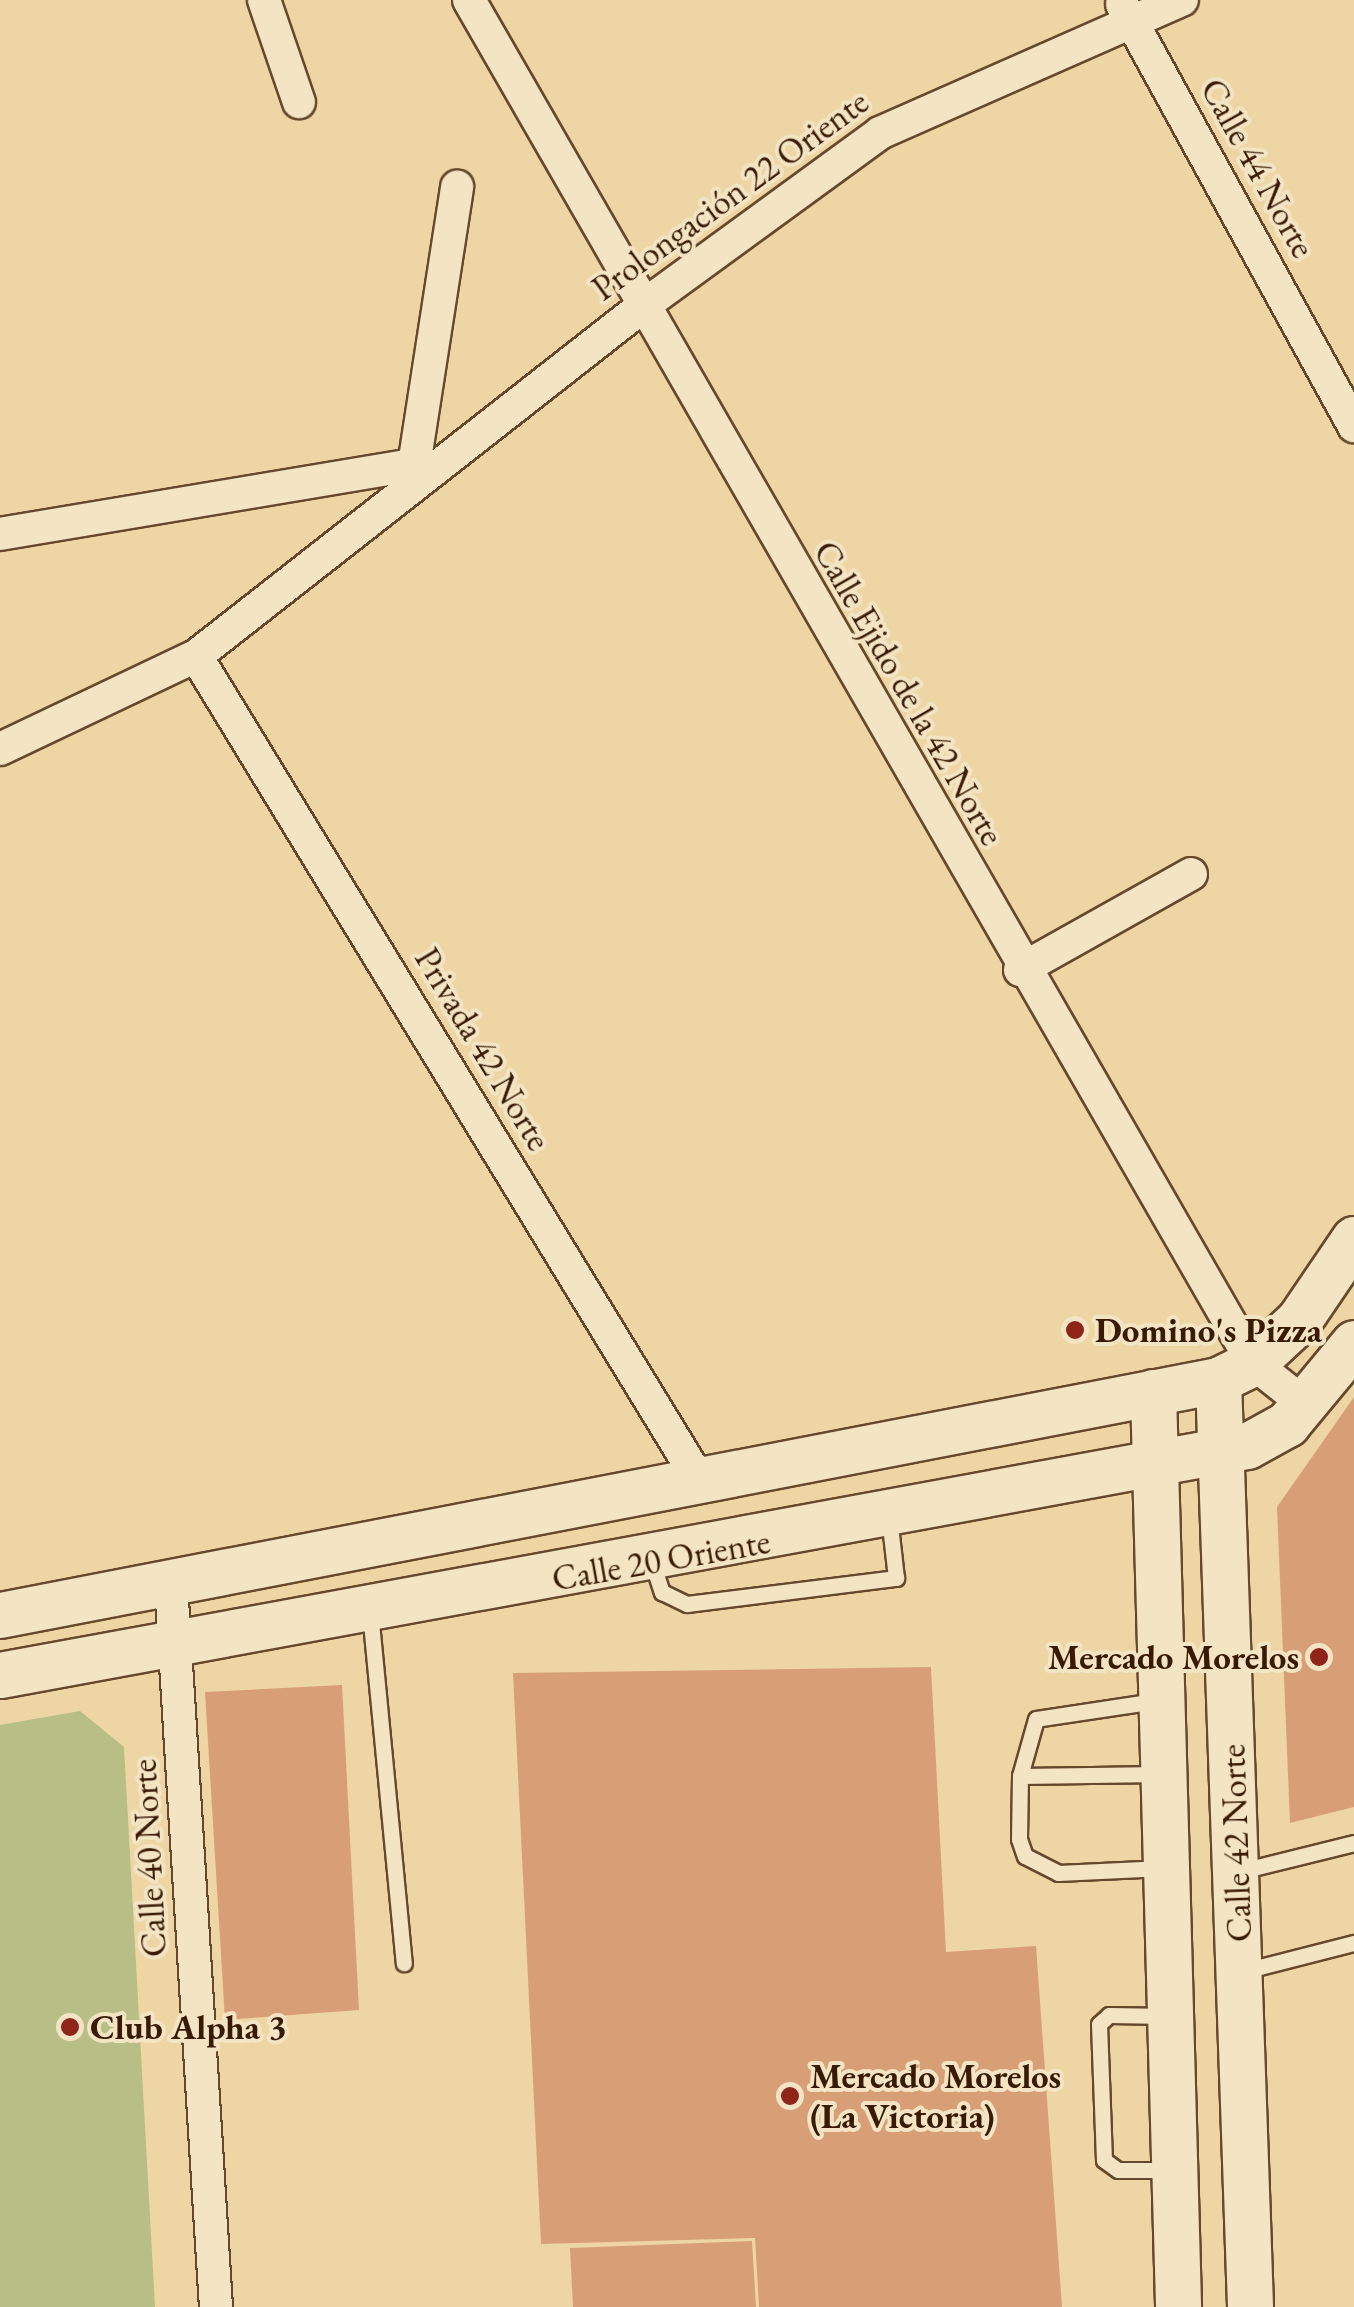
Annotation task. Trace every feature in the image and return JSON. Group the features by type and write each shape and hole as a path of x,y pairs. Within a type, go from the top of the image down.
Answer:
{"main road":[{"path":"1235,1371 1298,1320 1354,1240"},
{"name":"Calle 20 Oriente","path":"0,1675 652,1562 1223,1452 1270,1436 1305,1404 1354,1343"},
{"name":"Calle 20 Oriente","path":"0,1615 702,1483 1152,1392 1235,1371"},
{"name":"Calle 42 Norte","path":"1235,1371 1223,1452 1250,2307"},
{"name":"Calle 42 Norte","path":"1152,1392 1159,1462 1178,2307"}],"street":[{"path":"264,0 299,102"},
{"name":"Calle Ejido de la 42 Norte","path":"469,0 1020,970 1235,1371 1305,1404"},
{"name":"Prolongación 22 Oriente","path":"0,534 413,475 880,133 1125,10 1182,0"},
{"name":"Calle 44 Norte","path":"1125,10 1354,426"},
{"path":"0,750 196,656 413,475 457,187"},
{"name":"Privada 42 Norte","path":"196,656 702,1483"},
{"path":"1020,970 1192,874"},
{"name":"Calle 40 Norte","path":"171,1584 216,2307"}],"lane":[{"path":"652,1562 662,1592 686,1604 896,1578 901,1566 888,1517"},
{"path":"370,1612 404,1963"},
{"path":"1164,1700 1052,1710 1026,1736 1020,1776 1020,1839 1039,1868 1168,1868"},
{"path":"1020,1776 1166,1774"},
{"path":"1236,1872 1354,1843"},
{"path":"1240,1972 1354,1943"},
{"path":"1172,2016 1109,2015 1099,2024 1104,2160 1118,2170 1175,2170"}],"green space":[{"name":"Club Alpha 3","path":"80,1711 124,1747 155,2307 0,2307 0,1725"}],"building":[{"name":"Mercado Morelos","path":"1354,1397 1354,1807 1290,1823 1277,1507"},
{"name":"Mercado Morelos (La Victoria)","path":"931,1667 946,1952 1036,1946 1062,2307 759,2307 755,2238 541,2244 513,1673"},
{"path":"342,1685 359,2010 225,2020 205,1692"},
{"path":"752,2241 756,2307 573,2307 570,2248"}],"place":[{"name":"Domino's Pizza","path":"1075,1330"},
{"name":"Mercado Morelos","path":"1319,1657"},
{"name":"Club Alpha 3","path":"70,2027"},
{"name":"Mercado Morelos (La Victoria)","path":"790,2096"}]}
